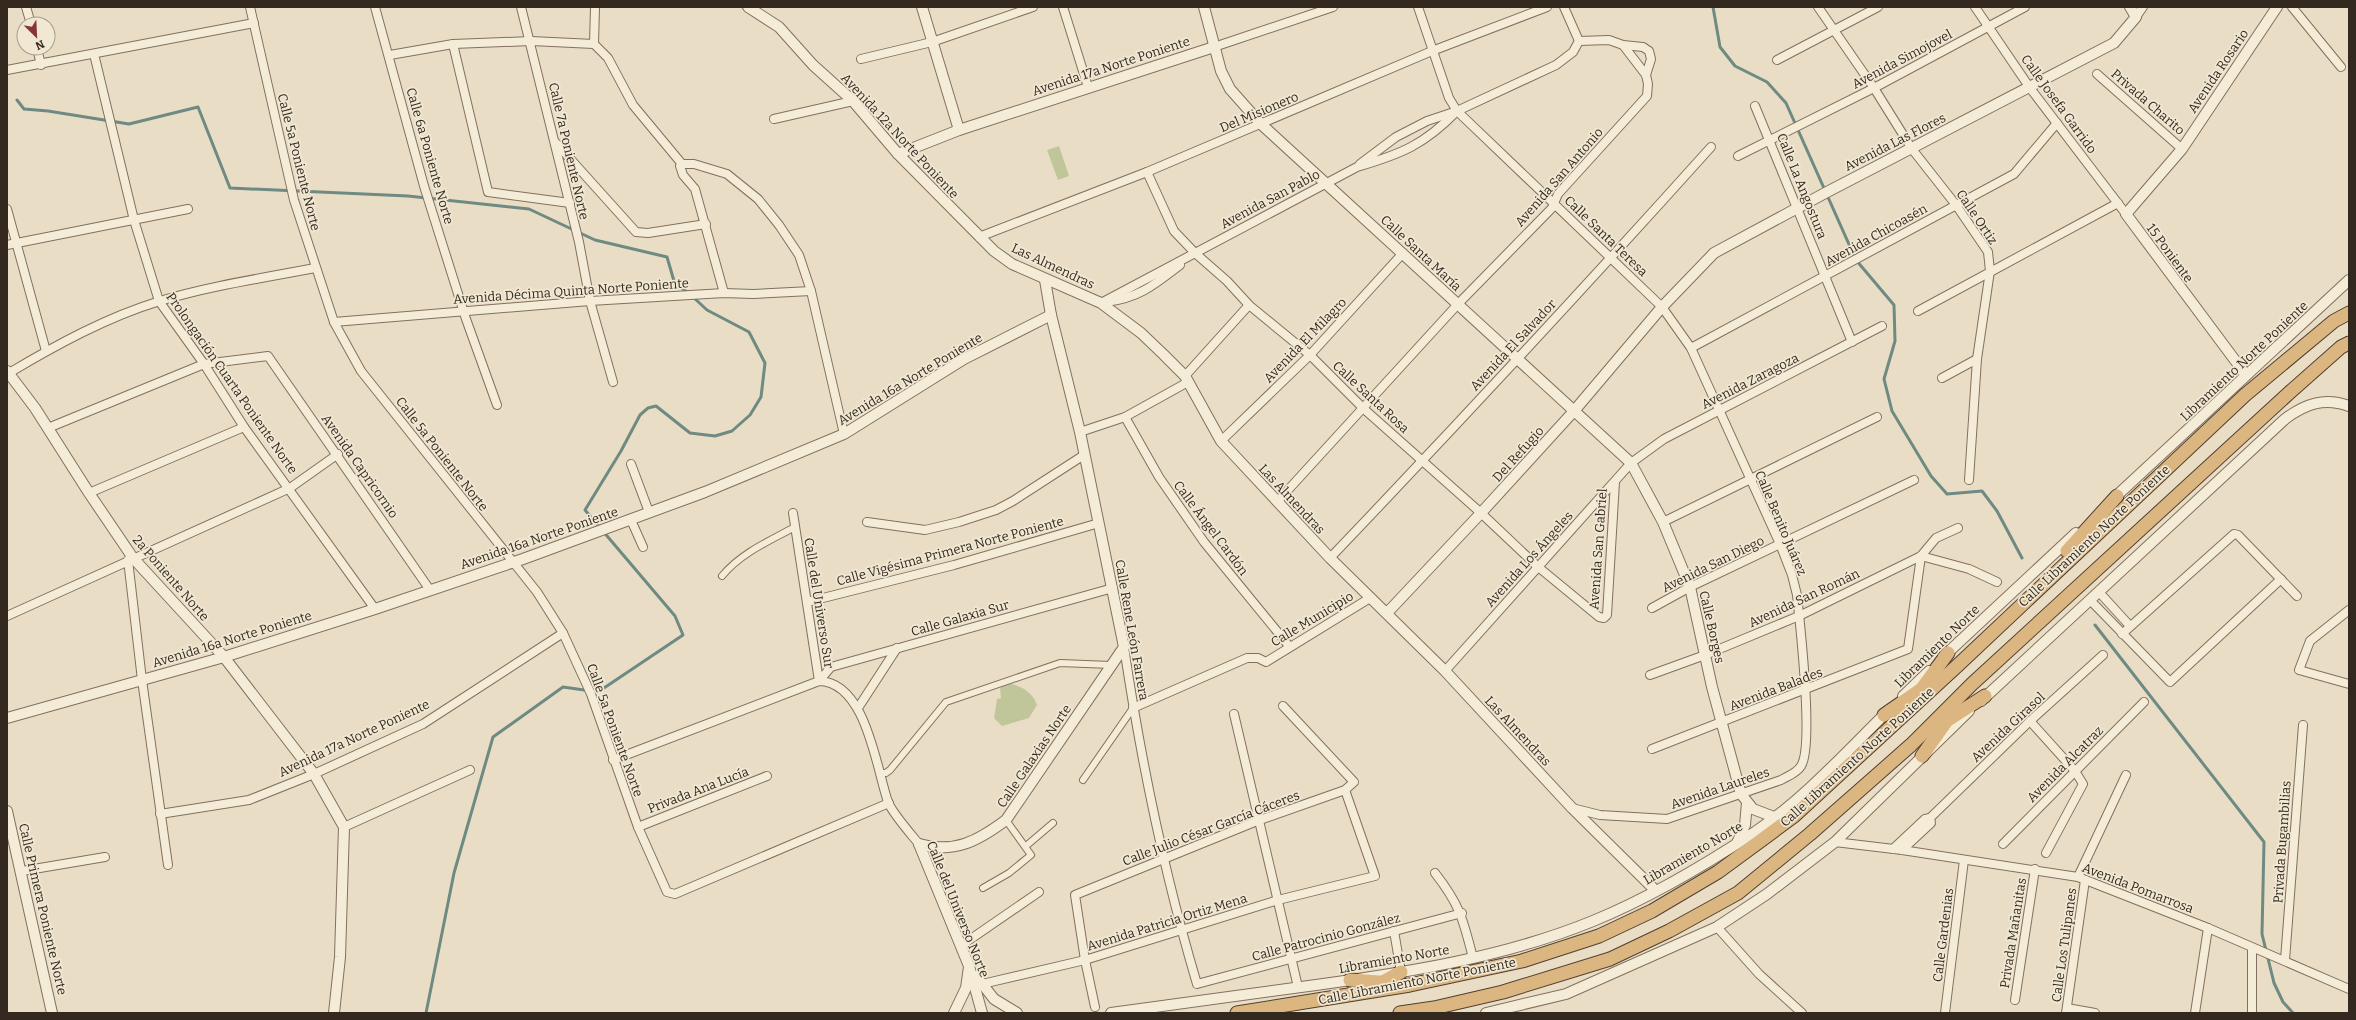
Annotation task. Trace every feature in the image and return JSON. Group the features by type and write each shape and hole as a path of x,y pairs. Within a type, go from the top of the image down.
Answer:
{"highway":[{"name":"Calle Libramiento Norte Poniente","path":"1237,1013 1410,985 1522,961 1599,936 1652,911 1718,872 1794,816 1957,666 2245,395 2334,321 2349,313"},
{"name":"Calle Libramiento Norte Poniente","path":"1400,1013 1428,1010 1504,992 1610,959 1669,931 1738,893 1810,834 1911,745 1972,684 2289,392 2341,347 2349,342"},
{"path":"2041,586 2059,559 2117,496"},
{"path":"1896,721 1922,689 1948,653"},
{"path":"1884,716 1957,666"},
{"path":"1922,756 1972,684"},
{"path":"1911,745 1985,696"},
{"path":"1349,995 1383,982 1401,972"},
{"path":"1350,980 1410,985"}],"street":[{"name":"Calle 5a Poniente Norte","path":"250,7 294,200 315,268 334,322 361,371 537,592 563,633 591,694 613,760 638,827 667,892 670,894 675,894 889,803"},
{"name":"Calle 6a Poniente Norte","path":"375,7 390,55 424,186 463,310 497,405"},
{"name":"Calle 7a Poniente Norte","path":"521,7 531,41 571,207 590,301 613,382"},
{"path":"594,44 595,7"},
{"name":"Avenida 12a Norte Poniente","path":"748,7 779,27 813,65 853,101 898,154 979,237"},
{"path":"922,7 959,130"},
{"path":"861,59 932,42 1034,7"},
{"path":"1063,7 1088,87"},
{"name":"Calle Santa María","path":"1204,7 1221,71 1230,89 1261,124 1631,463"},
{"name":"Avenida 17a Norte Poniente","path":"898,154 959,130 1333,7"},
{"name":"Calle Santa Teresa","path":"1418,7 1449,98 1457,111 1662,307"},
{"name":"Del Misionero","path":"979,237 1147,172 1432,51 1547,7"},
{"path":"1564,7 1579,41 1609,40 1623,45 1643,47 1650,51 1651,59 1646,74"},
{"name":"Calle Ortiz","path":"1818,7 1874,88 1912,149 1956,205 1988,252 1990,271 1977,359 1969,480"},
{"path":"1777,60 1878,7"},
{"name":"Calle Josefa Garrido","path":"1975,7 1990,26 2030,88 2126,214"},
{"name":"Avenida Simojovel","path":"1738,156 1874,88 2025,7"},
{"path":"2130,7 2136,17"},
{"name":"Avenida Las Flores","path":"1662,307 1714,254 1797,208 2114,43 2143,7"},
{"name":"Avenida Rosario","path":"2182,149 2277,7"},
{"path":"2292,7 2341,66"},
{"path":"7,70 41,65 254,23"},
{"path":"390,55 453,44 531,41 594,44 608,58 633,105 682,164 680,166 683,174 695,189 724,293"},
{"name":"Avenida San Pablo","path":"1357,167 1396,137 1427,121 1457,111 1556,65 1573,52 1579,41"},
{"path":"453,44 488,192 571,207"},
{"path":"1623,45 1646,74"},
{"name":"Prolongación Cuarta Poniente Norte","path":"94,54 110,126 134,220 159,301 204,364 244,427 290,488 375,609"},
{"path":"39,56 41,65"},
{"name":"Avenida San Antonio","path":"1277,502 1364,409 1458,304 1552,208 1558,194 1647,96 1648,84 1646,74"},
{"name":"Privada Charito","path":"2097,74 2182,149"},
{"path":"774,119 853,101"},
{"name":"Calle La Angostura","path":"1755,106 1771,140 1852,342"},
{"name":"Avenida San Pablo","path":"1101,303 1124,300 1147,290 1195,253 1324,183 1357,167 1398,154 1437,132 1457,111"},
{"name":"Avenida Chicoasén","path":"1692,348 2014,174 2057,123"},
{"path":"555,141 636,232 648,233 706,224"},
{"name":"Avenida El Salvador","path":"1330,558 1423,462 1516,358 1611,258 1711,147"},
{"path":"2126,214 2182,149"},
{"path":"682,164 694,164 727,174 758,199 779,225 799,255 811,291 844,434"},
{"name":"Calle Santa Rosa","path":"1147,172 1174,231 1195,253 1227,281 1249,305 1310,355 1364,409 1481,513 1537,566 1599,617 1604,618"},
{"path":"1918,311 2118,203"},
{"path":"7,209 11,244 46,351"},
{"path":"11,244 188,209"},
{"name":"15 Poniente","path":"2126,214 2246,375"},
{"name":"Las Almendras","path":"979,237 1012,264 1045,280 1101,303 1141,333 1186,379 1221,441 1277,502 1330,558 1445,671 1572,808 1656,890"},
{"name":"Avenida El Milagro","path":"1221,441 1310,355 1403,253"},
{"path":"8,372 46,351 104,323 159,301 214,287 315,268"},
{"name":"Calle Rene León Farrera","path":"1045,280 1051,315 1080,432 1099,523 1124,647 1133,708 1163,858 1197,984"},
{"name":"Libramiento Norte Poniente","path":"2157,460 2349,280"},
{"name":"Avenida Décima Quinta Norte Poniente","path":"334,322 463,310 590,301 724,293 753,294 811,291"},
{"path":"1080,432 1125,416 1186,379 1249,305"},
{"name":"Calle Benito Juárez","path":"1662,307 1692,348 1780,544 1792,575 1799,616 1805,691 1805,754 1801,766"},
{"name":"Del Refugio","path":"1387,613 1574,411 1662,307"},
{"name":"Avenida 16a Norte Poniente","path":"7,718 224,657 375,609 513,563 705,492 844,434 868,422 964,359 1051,315"},
{"name":"Avenida Zaragoza","path":"1631,463 1664,439 1882,326"},
{"name":"Avenida Capricornio","path":"204,364 268,356 338,454 430,590"},
{"path":"1942,378 1977,359"},
{"path":"48,428 204,364"},
{"name":"2a Poniente Norte","path":"8,372 48,428 131,559 224,657 314,774 344,827"},
{"path":"1486,1013 1518,1010 1566,994 1717,927 1768,894 1835,842 1985,696 2099,592 2285,418 2301,407 2317,402 2338,402 2349,406"},
{"name":"Calle Ángel Cardón","path":"1125,416 1159,477 1204,542 1289,646"},
{"path":"1663,522 1877,417"},
{"path":"89,493 244,427"},
{"path":"7,616 290,488 338,454"},
{"path":"867,522 924,530 959,522 996,510 1013,501 1084,455"},
{"name":"Libramiento Norte","path":"1111,1013 1350,980 1473,958 1527,944 1592,922 1656,890 1737,843 1774,816 1821,778 1948,653 2157,460"},
{"name":"Avenida Los Ángeles","path":"1445,671 1537,566 1631,463"},
{"name":"Calle Borges","path":"1631,463 1663,522 1690,587 1705,655 1741,794 1747,803 1760,812 1774,816"},
{"path":"631,464 649,512"},
{"name":"Avenida San Diego","path":"1652,608 1690,587 1914,480"},
{"name":"Avenida San Gabriel","path":"1604,618 1607,615 1615,482"},
{"name":"Calle del Universo Sur","path":"793,512 819,681 831,683 837,687 858,708"},
{"path":"631,520 643,547"},
{"name":"Calle Vigésima Primera Norte Poniente","path":"807,602 954,564 1099,523"},
{"name":"Calle del Universo Sur","path":"722,576 732,564 746,554 795,526"},
{"name":"Avenida San Román","path":"1650,675 1705,655 1799,616 1921,556 1936,538 1958,528"},
{"path":"2122,634 2234,534 2238,535 2297,596"},
{"path":"1921,556 1969,569 1997,582"},
{"name":"Avenida Balades","path":"1652,749 1805,691 1908,649 1921,556"},
{"path":"131,559 142,680 168,865"},
{"path":"2090,600 2170,682 2281,579"},
{"name":"Calle Galaxia Sur","path":"819,681 831,668 1112,588"},
{"path":"2099,592 2130,626"},
{"name":"Calle Municipio","path":"1133,708 1247,658 1258,658 1266,662 1289,646 1370,598"},
{"path":"2102,614 2111,605"},
{"path":"2349,610 2310,641 2300,670 2349,684"},
{"name":"Avenida 17a Norte Poniente","path":"160,814 248,800 314,774 423,724 563,633"},
{"name":"Calle Galaxias Norte","path":"919,844 933,848 958,846 981,839 1006,820 1124,647"},
{"path":"858,708 897,648"},
{"name":"Avenida Girasol","path":"1893,849 1925,819 1930,818 2030,721 2104,655"},
{"path":"881,773 886,773 890,770 946,702 1060,663 1111,665"},
{"path":"613,760 819,681"},
{"name":"Avenida Alcatraz","path":"2003,844 2144,702"},
{"name":"Calle Julio César García Cáceres","path":"1085,960 1075,895 1257,821 1345,790 1354,782 1283,706"},
{"name":"Calle del Universo Norte","path":"858,708 881,773 889,803 919,844 962,945 982,1013"},
{"path":"1083,780 1133,708"},
{"path":"1234,714 1257,821 1278,900 1298,987"},
{"path":"2030,721 2075,771 2083,784 2046,853"},
{"name":"Privada Bugambilias","path":"2283,959 2303,725"},
{"name":"Avenida Laureles","path":"1572,808 1600,815 1667,819 1781,780 1801,766"},
{"path":"334,1013 340,957 344,827 470,770"},
{"name":"Calle Los Tulipanes","path":"2066,1011 2081,879 2126,775"},
{"name":"Privada Ana Lucía","path":"638,827 767,776"},
{"name":"Avenida Patricia Ortiz Mena","path":"974,986 1085,960 1278,900 1375,876 1345,790"},
{"path":"1737,843 1745,825 1747,803"},
{"name":"Calle Primera Poniente Norte","path":"7,811 22,871 52,1013"},
{"name":"Avenida Girasol","path":"1902,850 1931,823 1930,818"},
{"path":"983,888 1009,873 1031,855 1006,820"},
{"path":"1026,846 1054,823"},
{"name":"Avenida Pomarrosa","path":"1835,842 1902,850 2035,870 2081,879 2208,928 2252,948 2283,959 2349,989"},
{"path":"22,871 105,857"},
{"name":"Calle Gardenias","path":"1945,1013 1964,860"},
{"name":"Privada Mañanitas","path":"2015,1000 2035,870"},
{"path":"1435,872 1453,895 1462,913 1473,958"},
{"path":"962,945 1039,892"},
{"name":"Calle Patrocinio González","path":"1197,984 1462,913"},
{"path":"1717,927 1759,974 1802,1013"},
{"path":"2195,1013 2208,928"},
{"path":"1394,931 1401,972"},
{"path":"2252,948 2252,1013"},
{"path":"1085,960 1095,1007"},
{"path":"954,1013 974,986 1016,1013"},
{"path":"2066,1011 2095,1013"}],"green space":[{"path":"1059,146 1069,176 1058,180 1047,150"},
{"path":"1004,682 1024,689 1032,696 1037,705 1029,718 1002,726 994,718 997,699 1001,698 1000,689"}],"waterway":[{"path":"1713,7 1720,47 1735,66 1767,82 1786,103 1856,260 1894,305 1895,341 1884,379 1892,411 1931,476 1947,494 1982,491 1997,511 2022,558"},
{"path":"17,100 24,109 48,111 129,124 198,107 230,188 408,196 529,209 595,240 667,257 674,281 688,293"},
{"path":"426,1013 454,873 493,737 563,687 598,692 683,635 675,616 585,510 621,451 640,415 648,408 656,406 690,433 715,436 732,431 750,415 761,397 765,363 749,332 707,310 693,297"},
{"path":"2095,625 2264,842 2262,934 2274,983 2283,1002 2293,1013"}]}
